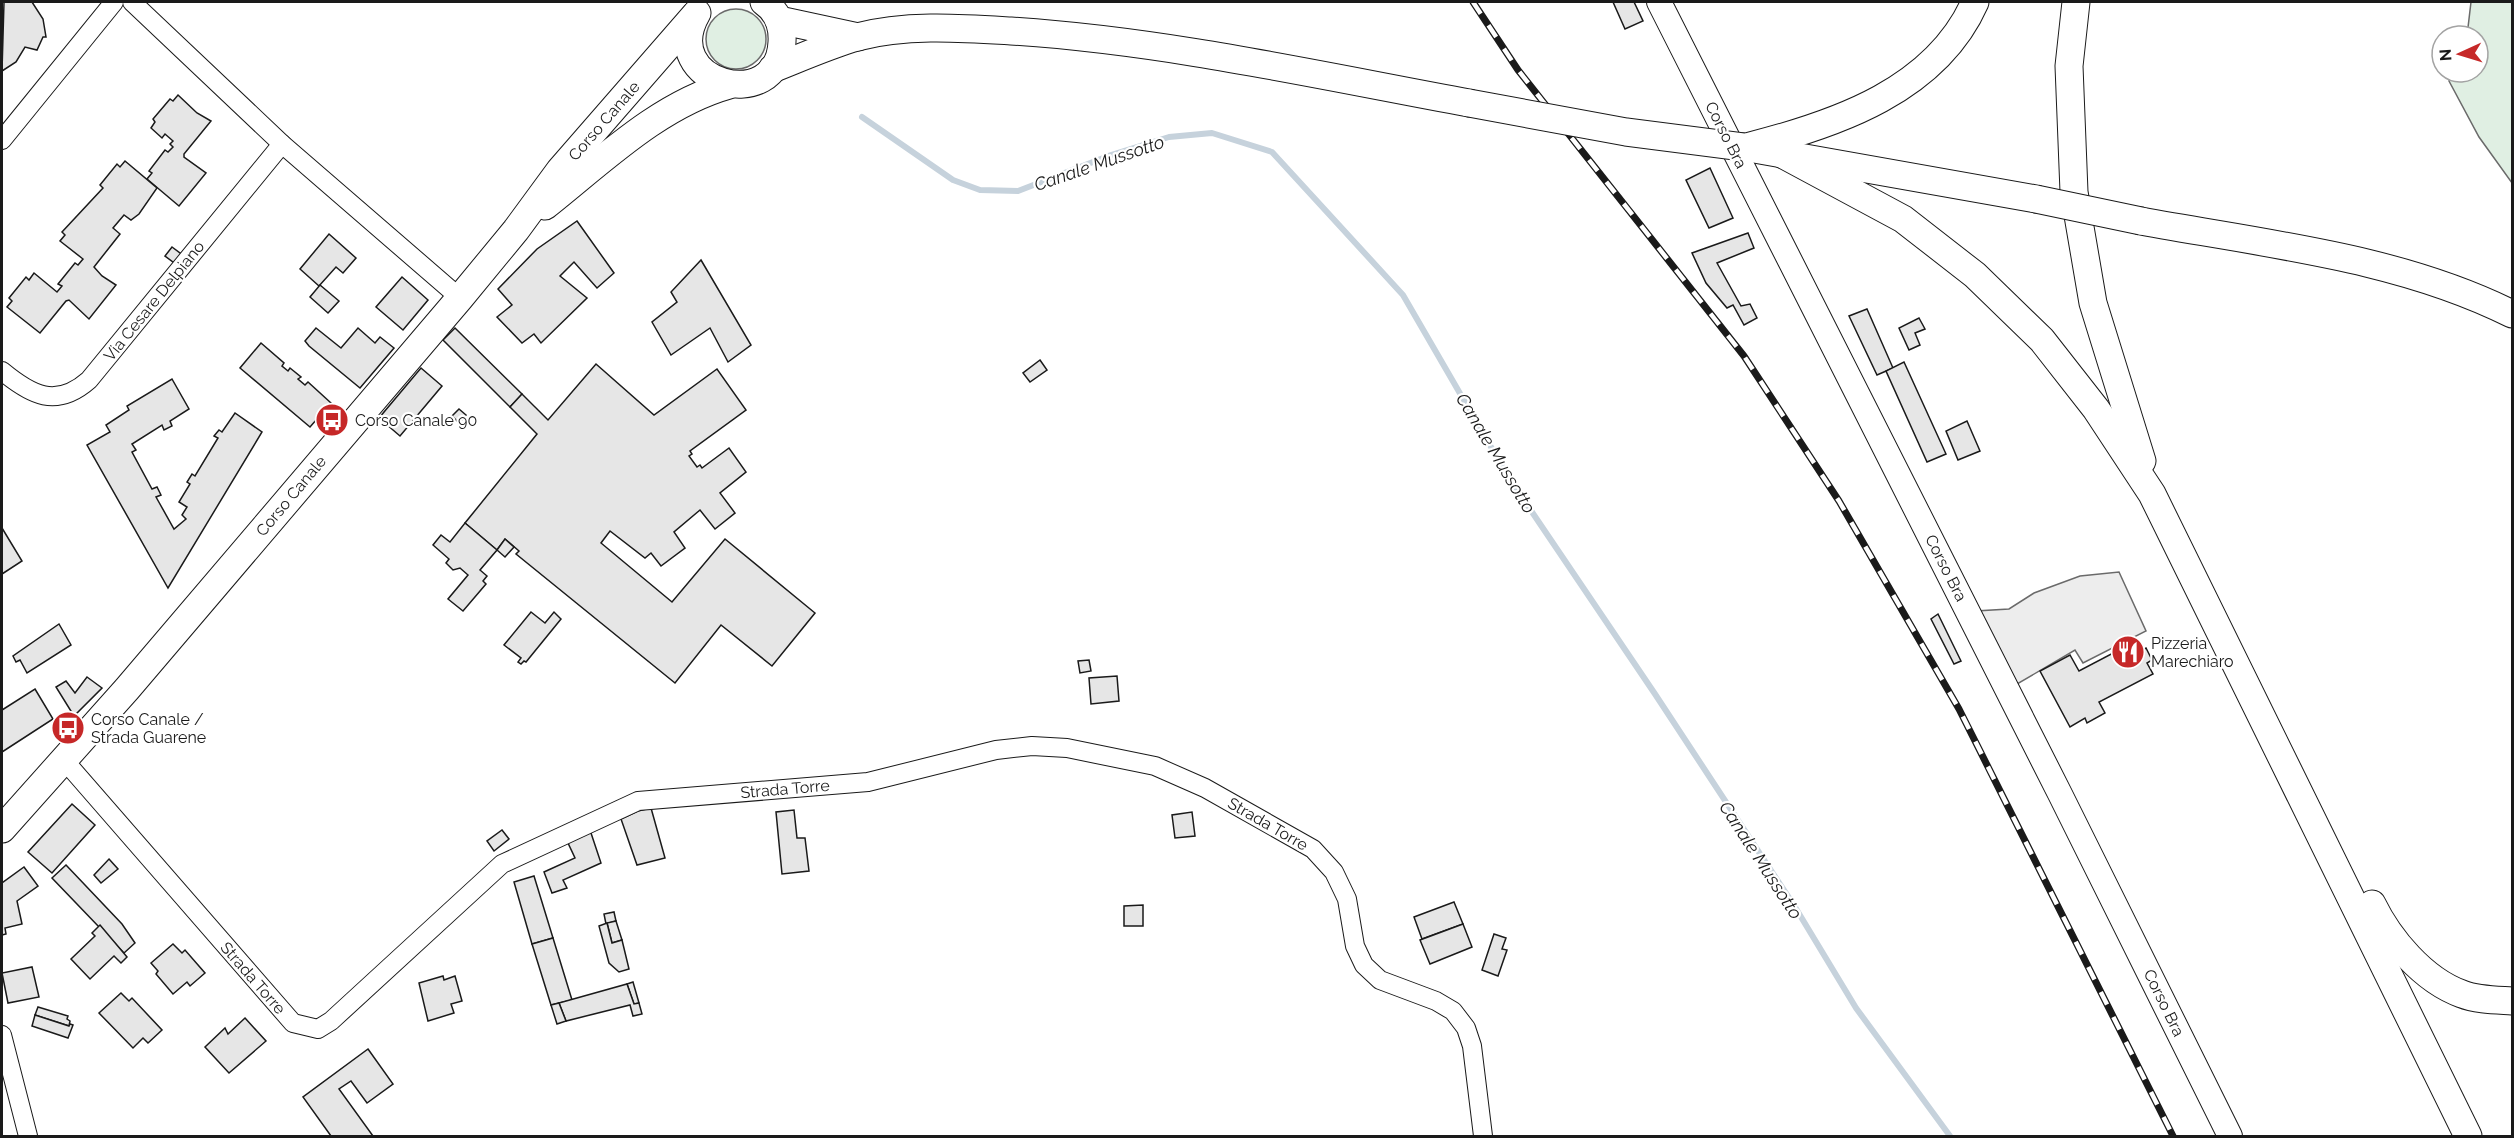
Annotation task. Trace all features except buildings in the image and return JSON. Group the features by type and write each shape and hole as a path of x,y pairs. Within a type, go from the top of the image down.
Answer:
{"main road":[{"path":"1779,147 1860,110 1913,79 1943,51 1967,20 1975,2"},
{"path":"2076,2 2069,66 2074,192 2093,303 2152,494"},
{"path":"770,7 858,37 925,29 1090,36 1262,64 1626,132 1743,147 1779,147 2140,221 2324,255 2424,278 2476,296 2512,315"},
{"path":"770,7 782,45 772,69"},
{"path":"701,8 690,37 694,59 702,72 715,81 729,85"},
{"name":"Corso Canale","path":"2,829 64,760 460,298 516,230 560,170 701,8"},
{"name":"Corso Canale","path":"516,230 647,126 700,93 729,85 745,85 760,79 772,69 858,37"},
{"path":"1779,147 1903,219 1975,275 2042,340 2096,409 2152,494 2468,1137"},
{"path":"2254,702 2324,804 2383,927 2406,955 2461,994 2512,1001"},
{"name":"Corso Canale","path":"2,803 64,760"}],"street":[{"path":"2,140 114,2"},
{"path":"132,2 282,144 460,298"},
{"name":"Corso Bra","path":"1659,2 2060,794 2230,1137"},
{"name":"Via Cesare Delpiano","path":"2,371 24,390 46,397 79,389 89,380 282,144"},
{"name":"Strada Torre","path":"64,760 293,1023 318,1029 331,1021 502,864 638,801 868,782 996,750 1032,746 1067,748 1155,766 1205,788 1313,849 1334,872 1347,899 1355,946 1364,966 1380,980 1436,1001 1454,1011 1466,1028 1472,1046 1483,1137"},
{"path":"2,1035 28,1137"}],"green space":[{"path":"2471,2 2512,2 2512,183 2479,137 2451,84 2490,84 2490,24 2468,24"},
{"path":"736,9 748,11 761,22 766,39 764,51 753,64 736,69 724,67 711,56 706,39 708,27 719,14"}],"shaded area":[{"path":"2119,572 2146,631 2083,663 2075,650 2012,687 1976,611 2009,609 2034,593 2080,576"}],"waterway":[{"name":"Canale Mussotto","path":"862,117 953,180 980,190 1018,191 1111,155 1169,137 1212,133 1272,152 1403,295 1509,478 1795,907 1856,1008 1950,1136"}],"railway":[{"path":"1473,2 1518,70 1744,356 1839,501 1959,709 2173,1136"}],"place":[{"name":"Corso Canale 90","path":"332,420"},
{"name":"Pizzeria Marechiaro","path":"2128,652"},
{"name":"Corso Canale / Strada Guarene","path":"68,728"}]}
